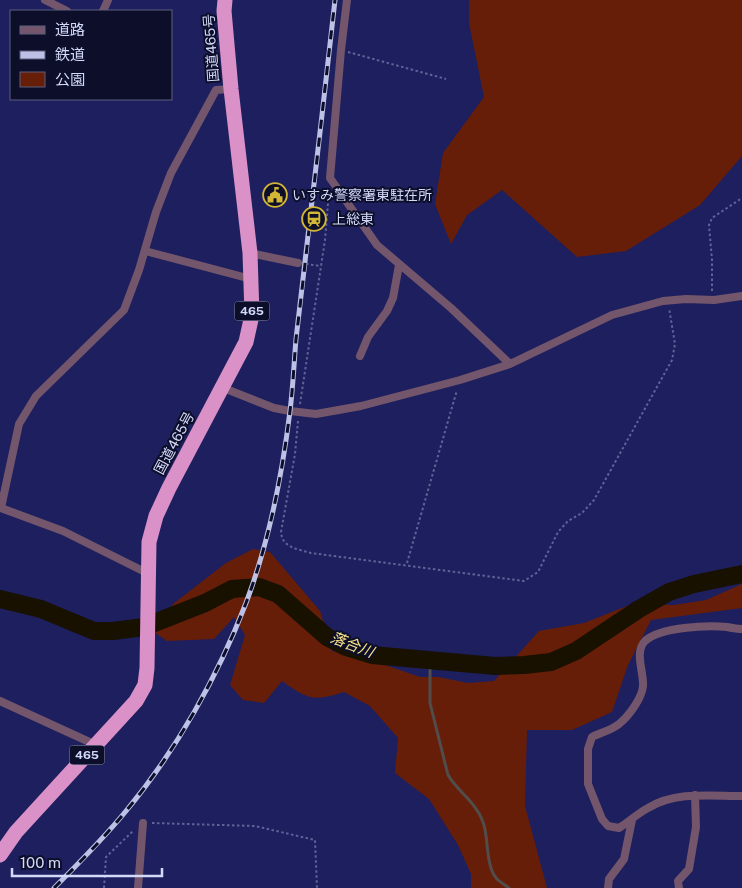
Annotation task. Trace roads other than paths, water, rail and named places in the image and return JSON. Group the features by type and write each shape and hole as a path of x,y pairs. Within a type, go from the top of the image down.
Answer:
{"highway":[{"name":"国道465号","path":"0,854 16,832 136,701 145,684 148,644 148,542 156,516 168,488 246,342 252,314 250,254 231,88 224,0"}],"street":[{"path":"45,0 65,10"},
{"path":"347,0 330,178 377,245 451,308 510,364"},
{"path":"147,572 63,531 1,508 19,424 36,396 124,310 156,212 171,173 216,90 231,88"},
{"path":"145,250 251,279"},
{"path":"250,254 298,263"},
{"path":"360,356 368,337 387,311 392,298 399,265"},
{"path":"221,387 274,408 316,414 361,406 460,380 510,364 612,314 668,301 686,299 714,300 742,296"},
{"path":"742,629 726,627 691,628 666,632 645,642 640,652 643,688 637,703 619,724 592,737 588,749 588,784 602,820 608,826 619,828 648,808 673,798 695,795 742,796"},
{"path":"0,701 96,746"},
{"path":"679,888 678,881 689,869 696,827 695,795"},
{"path":"608,888 609,879 624,859 632,820"},
{"path":"138,888 143,823"}],"waterway":[{"name":"落合川","path":"0,599 41,609 94,631 113,631 144,627 205,603 232,589 259,587 278,594 327,637 346,647 372,655 495,666 551,662 576,651 639,609 669,592 694,584 742,574"},
{"path":"430,660 430,703 448,775 480,815 485,828 493,873 498,880 509,888"}],"railway":[{"path":"54,888 126,811 179,738 222,658 254,580 274,509 287,435 296,339 335,0"}],"place":[{"name":"いすみ警察署東駐在所","path":"275,195"},
{"name":"上総東","path":"314,219"}]}
